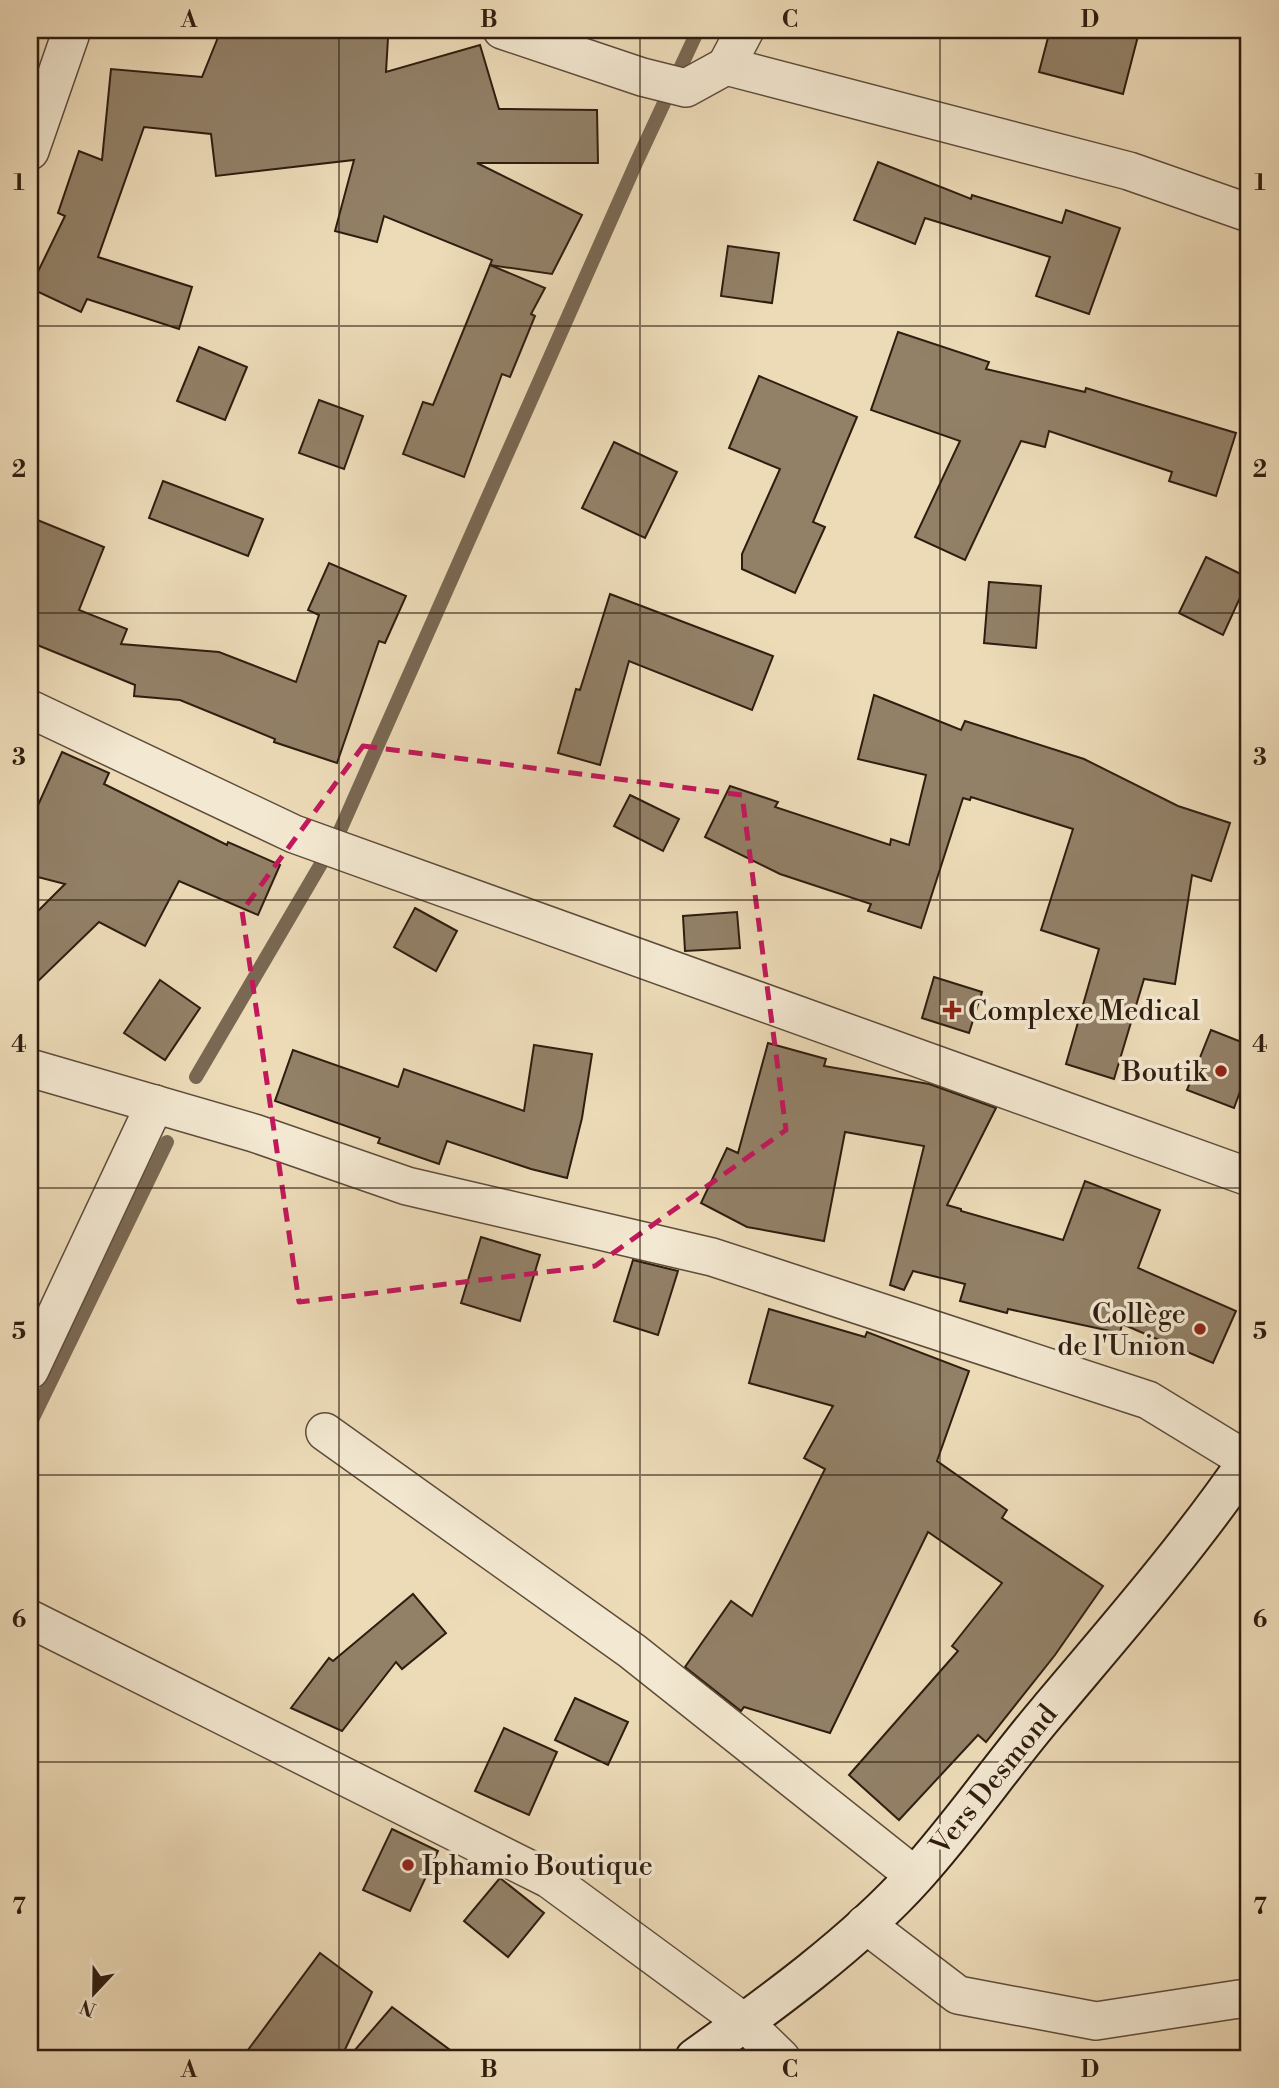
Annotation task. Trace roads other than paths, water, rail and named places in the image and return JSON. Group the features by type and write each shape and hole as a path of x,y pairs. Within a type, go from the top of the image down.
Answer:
{"main road":[{"name":"Vers Desmond","path":"695,2058 745,2023 865,1924 915,1876 1039,1721 1177,1558 1249,1460"}],"street":[{"path":"30,150 72,30"},
{"path":"502,30 642,78 686,88 726,66 745,30"},
{"path":"726,66 1129,171 1249,213"},
{"path":"30,709 309,839 1249,1177"},
{"path":"30,1068 254,1133 407,1186 738,1265 1148,1400 1249,1460"},
{"path":"30,1370 155,1104"},
{"path":"325,1432 632,1651 915,1876"},
{"path":"30,1619 549,1879 745,2023 781,2058"},
{"path":"865,1924 958,1995 1096,2021 1239,1999 1249,2001"}],"waterway":[{"path":"196,1077 338,835 637,161 698,30"},
{"path":"30,1424 167,1142"}],"place":[{"name":"Complexe Medical","path":"952,1010"},
{"name":"Boutik","path":"1221,1071"},
{"name":"Collège de l'Union","path":"1200,1329"},
{"name":"Iphamio Boutique","path":"408,1865"}]}
